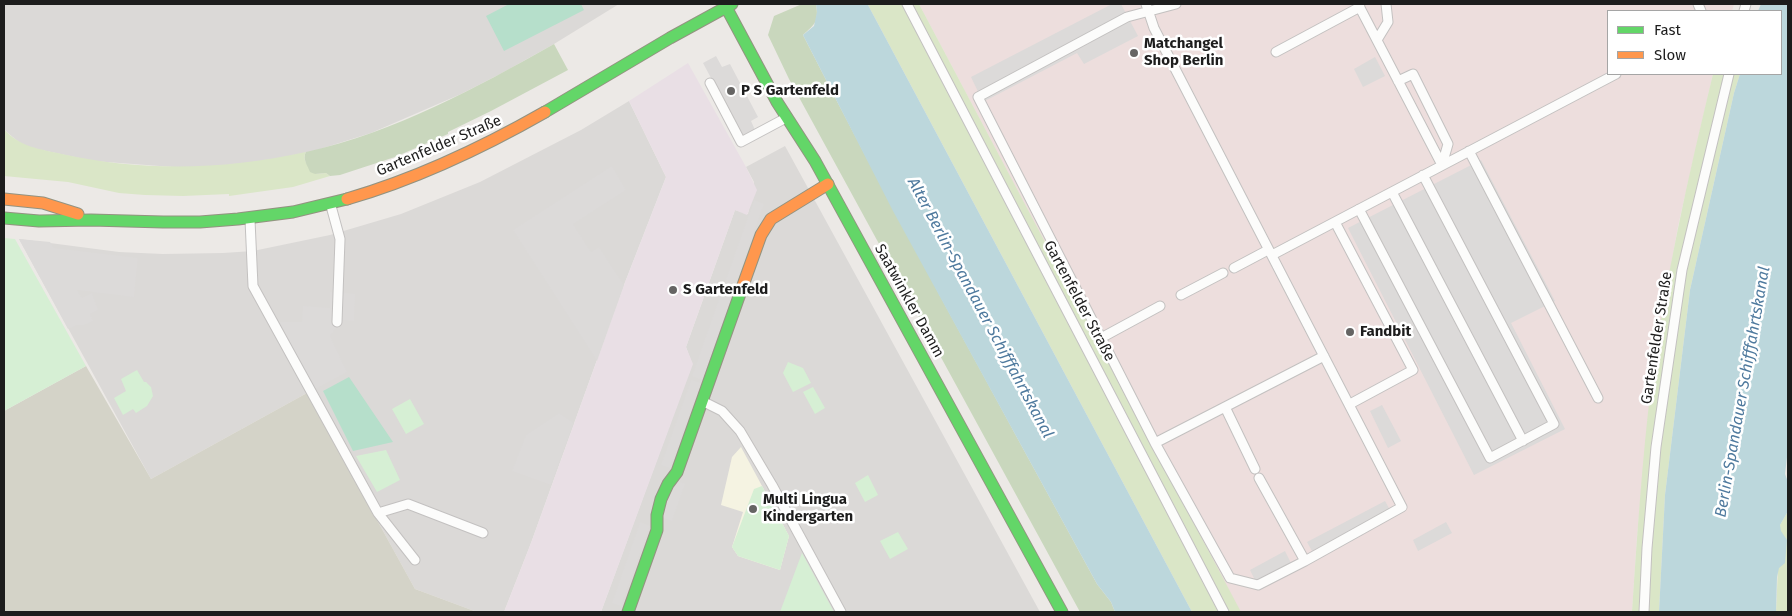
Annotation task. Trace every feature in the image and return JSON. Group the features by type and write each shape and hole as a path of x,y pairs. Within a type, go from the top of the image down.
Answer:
{"main road":[{"name":"Saatwinkler Damm","path":"729,6 787,118 802,138 828,184 1062,612"},
{"name":"Gartenfelder Straße","path":"4,218 39,221 185,222 250,218 330,203 384,187 427,170 522,126 681,31 729,6"},
{"path":"628,612 657,530 656,518 669,479 677,472 761,235 771,219 828,184"},
{"name":"Gartenfelder Straße","path":"4,199 43,202 97,220"}],"lane":[{"name":"Gartenfelder Straße","path":"907,4 1224,612"},
{"path":"1148,6 1154,28 1402,507 1258,585 1230,578 1155,443 978,97 1148,6 1176,4"},
{"path":"1377,40 1388,22 1386,4"},
{"path":"1276,52 1359,5 1442,165"},
{"path":"1398,81 1413,74 1448,144 1442,165"},
{"path":"1234,268 1335,222 1614,75"},
{"name":"Gartenfelder Straße","path":"1644,612 1646,548 1656,447 1682,270 1729,75"},
{"path":"710,83 741,142 787,118"},
{"path":"1469,151 1598,398"},
{"path":"1359,209 1490,458 1554,424 1423,175"},
{"path":"1392,192 1522,441"},
{"path":"330,203 340,239 337,322"},
{"path":"250,218 253,286 378,513 415,560"},
{"path":"1335,222 1413,370 1350,404"},
{"path":"1181,295 1223,273"},
{"path":"1101,338 1160,306"},
{"path":"1155,443 1324,356"},
{"path":"703,401 722,411 740,431 772,485 841,612"},
{"path":"1225,407 1255,469"},
{"path":"1259,478 1305,561"},
{"path":"378,513 408,504 483,533"}],"shaded area":[{"path":"4,4 619,4 554,44 500,74 461,94 371,133 317,150 273,160 219,167 173,167 93,161 32,148 21,144 8,133 4,129"},
{"path":"919,4 1734,4 1732,10 1607,10 1607,75 1713,75 1678,226 1651,387 1632,612 1237,612 1238,608"},
{"path":"1112,4 1121,4 1138,36 1084,64 1077,53 983,102 971,77"},
{"name":"P S Gartenfeld","path":"716,56 722,67 730,64 758,117 751,121 755,130 742,136 703,63"},
{"path":"1375,57 1385,76 1363,87 1354,69"},
{"path":"688,63 757,190 747,215 735,210 686,347 693,364 601,612 504,612 531,543 624,285 666,177 629,101"},
{"path":"629,101 666,177 624,285 531,543 504,612 477,612 415,589 307,393 151,479 19,239 119,252 163,254 253,251 330,235 401,214 480,182 581,130"},
{"path":"785,146 1040,612 601,612 692,364 686,347 735,210 748,214 754,182 746,167"},
{"path":"1481,160 1555,301 1511,323 1565,429 1474,475 1348,228"},
{"path":"612,166 626,190 573,224 591,252 599,247 624,285 597,361 513,230"},
{"path":"754,200 764,204 702,380 692,376"},
{"path":"19,239 50,242 54,248 138,258 134,297 77,290 82,298 92,293 98,310 90,314 93,321 68,329"},
{"path":"330,292 355,294 354,321 342,320 330,336 347,372 315,389 278,322 302,322 303,306 330,308"},
{"path":"86,366 151,479 307,393 415,589 477,612 4,612 4,411"},
{"path":"691,380 701,383 670,468 661,465"},
{"path":"1382,405 1401,441 1388,448 1370,411"},
{"path":"559,413 574,423 551,485 512,471 526,435"},
{"name":"Multi Lingua Kindergarten","path":"741,447 789,536 780,570 738,556 732,547 743,512 721,505 732,457"},
{"path":"674,480 685,484 672,521 661,517"},
{"path":"1385,501 1390,510 1312,551 1307,542"},
{"path":"640,522 650,526 621,606 612,603"},
{"path":"1446,522 1452,533 1418,551 1413,540"},
{"path":"1285,551 1291,563 1256,582 1250,570"}],"green space":[{"path":"509,4 581,4 584,10 504,51 486,16"},
{"path":"802,4 816,4 817,15 811,28 803,35 985,379 1097,584 1111,602 1115,612 1080,612 789,79 768,35 774,16"},
{"path":"851,4 919,4 1241,612 1192,612 868,5"},
{"path":"554,44 568,70 448,132 448,134 395,157 340,175 330,176 326,173 315,174 310,172 305,160 306,152 371,133 403,121 495,77"},
{"path":"1713,75 1740,75 1690,290 1665,495 1659,612 1632,612 1651,386 1663,307"},
{"path":"4,129 16,140 38,149 123,164 154,166 214,165 275,158 306,152 305,161 315,174 326,173 330,176 293,187 229,196 229,194 183,196 119,193 68,182 4,176"},
{"path":"4,238 15,239 86,366 4,411"},
{"path":"788,362 803,368 811,383 793,392 783,373"},
{"path":"137,370 144,382 151,387 153,396 147,406 136,413 133,409 123,415 114,398 126,391 121,379"},
{"path":"349,377 393,442 353,451 323,391"},
{"path":"813,387 825,408 815,414 803,392"},
{"path":"410,399 424,424 406,434 392,409"},
{"path":"386,450 400,480 377,492 356,456"},
{"path":"868,475 878,495 865,502 855,483"},
{"name":"Multi Lingua Kindergarten","path":"762,486 789,536 780,570 738,556 732,547 754,489"},
{"path":"1788,511 1788,612 1776,612 1780,525"},
{"path":"898,532 908,549 890,559 880,541"},
{"path":"802,553 834,612 780,612"}],"water":[{"name":"Alter Berlin-Spandauer Schifffahrtskanal","path":"816,4 868,5 1192,612 1115,612 1111,602 1097,584 893,211 803,35 814,26 817,12"},
{"name":"Berlin-Spandauer Schifffahrtskanal","path":"1761,4 1788,4 1788,449 1785,474 1788,482 1788,511 1780,525 1781,531 1787,540 1785,563 1779,568 1777,577 1776,612 1659,612 1665,495 1690,290 1734,93 1740,75 1782,75 1782,10 1758,10"}],"traffic: fast":[{"path":"545,112 670,38 732,4"},
{"path":"726,7 777,102 815,161 1062,612"},
{"path":"4,218 39,221 200,222 293,212 347,199"},
{"path":"628,612 657,530 657,515 661,499 668,484 677,472 742,288"}],"traffic: slow":[{"path":"347,199 398,182 448,162 545,112"},
{"path":"742,288 761,235 771,219 828,184"},
{"path":"4,199 43,203 78,214"}],"place":[{"name":"Matchangel Shop Berlin","path":"1134,53"},
{"name":"P S Gartenfeld","path":"731,91"},
{"name":"S Gartenfeld","path":"673,290"},
{"name":"Fandbit","path":"1350,332"},
{"name":"Multi Lingua Kindergarten","path":"753,509"}]}
